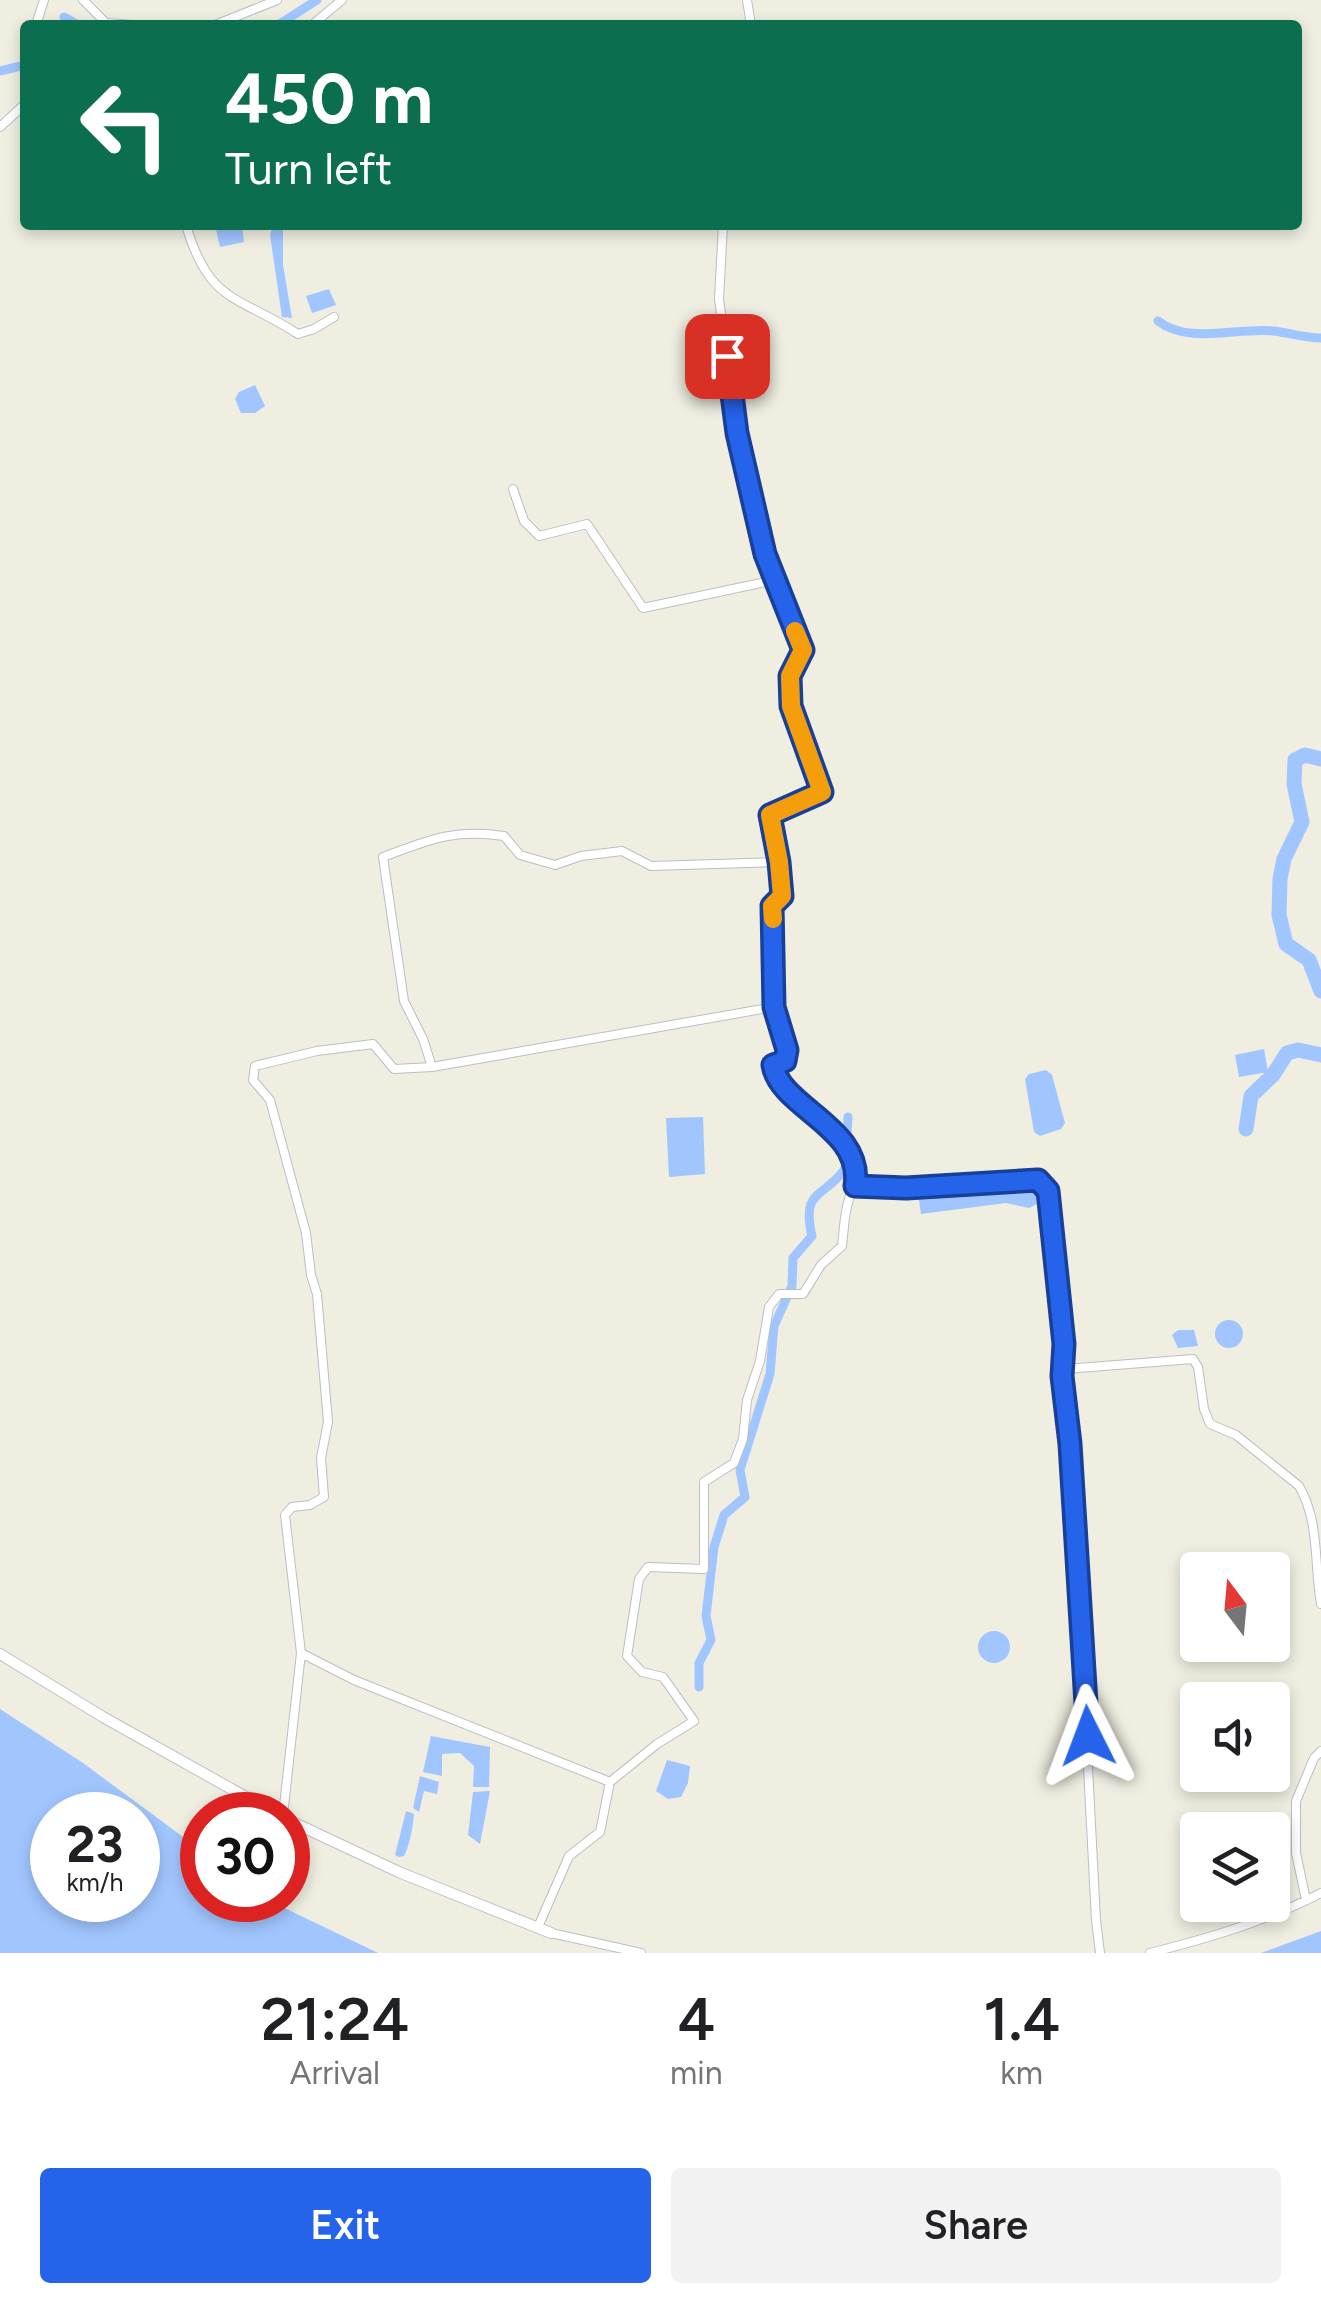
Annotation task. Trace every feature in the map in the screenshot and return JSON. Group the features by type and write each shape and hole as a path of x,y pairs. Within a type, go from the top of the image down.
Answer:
{"street":[{"path":"84,0 103,20"},
{"path":"227,20 277,0"},
{"path":"318,20 342,0"},
{"path":"0,127 20,109"},
{"path":"187,230 194,252 209,277 239,304 269,315 298,334 334,316"},
{"path":"538,1927 569,1856 600,1832 610,1782 694,1720 663,1677 642,1672 627,1656 639,1580 648,1568 704,1569 704,1482 734,1463 743,1439 770,1307 776,1296 798,1296 805,1292 821,1265 842,1246 845,1214 855,1186 852,1156 823,1121 775,1077 773,1065 785,1061 787,1050 774,1007 772,906 782,896 770,815 822,792 791,706 790,676 803,650 765,554 737,433 719,299 723,230"},
{"path":"513,489 524,521 539,536 588,524 643,608 775,580"},
{"path":"432,1068 423,1038 404,1001 383,857 467,831 504,836 520,855 555,866 581,856 622,852 651,866 779,862"},
{"path":"286,1792 300,1653 285,1515 292,1507 310,1505 324,1497 320,1458 328,1422 317,1294 306,1233 270,1100 253,1080 254,1066 317,1051 373,1044 394,1069 432,1068 774,1007"},
{"path":"855,1186 906,1188 1038,1180 1048,1191 1070,1444 1100,1953"},
{"path":"1064,1369 1193,1359 1210,1424 1236,1435 1300,1486 1314,1532 1321,1604"},
{"path":"300,1653 354,1680 610,1782"},
{"path":"0,1654 238,1792"},
{"path":"1306,1900 1296,1853 1296,1800 1314,1758 1321,1751"},
{"path":"310,1830 401,1872 552,1933 640,1953"},
{"path":"1150,1953 1199,1941 1321,1892"}],"water":[{"path":"216,230 243,230 244,242 220,247"},
{"path":"272,230 283,230 283,265 292,318 282,317"},
{"path":"329,289 336,305 312,313 306,296"},
{"path":"255,385 265,406 255,413 241,413 235,399 239,392"},
{"path":"1264,1049 1268,1072 1239,1077 1235,1055"},
{"path":"1046,1070 1052,1075 1065,1123 1061,1129 1040,1136 1034,1132 1025,1079 1029,1074"},
{"path":"703,1117 705,1174 669,1177 666,1118"},
{"path":"1033,1187 1038,1191 1039,1203 1029,1208 1006,1203 921,1214 918,1194 925,1190"},
{"path":"1229,1320 1239,1324 1243,1334 1239,1344 1229,1348 1219,1344 1215,1334 1219,1324"},
{"path":"1178,1330 1194,1330 1198,1346 1178,1348 1172,1335"},
{"path":"994,1631 1005,1636 1010,1647 1005,1658 994,1663 983,1658 978,1647 983,1636"},
{"path":"0,1709 122,1792 30,1792 30,1922 160,1922 160,1820 180,1835 180,1922 310,1920 378,1953 0,1953"},
{"path":"431,1736 490,1747 489,1787 473,1787 474,1766 460,1753 442,1754 442,1776 423,1772"},
{"path":"667,1760 690,1766 681,1797 668,1799 656,1791"},
{"path":"420,1776 439,1782 437,1794 424,1791 419,1812 413,1808"},
{"path":"490,1791 480,1844 468,1835 473,1792"},
{"path":"406,1811 414,1814 413,1824 404,1856 399,1857 395,1855"},
{"path":"1321,1931 1321,1953 1261,1953"}],"waterway":[{"path":"286,20 317,0"},
{"path":"64,17 69,20"},
{"path":"0,71 20,66"},
{"path":"1158,321 1170,328 1199,334 1260,330 1321,338"},
{"path":"1321,759 1305,755 1295,760 1294,784 1302,822 1284,859 1279,915 1286,944 1309,960 1321,991"},
{"path":"1246,1129 1251,1096 1273,1075 1287,1053 1298,1050 1321,1055"},
{"path":"699,1687 699,1663 711,1640 706,1616 714,1547 724,1515 745,1497 740,1470 770,1374 774,1326 792,1286 793,1258 812,1236 812,1202 845,1169 848,1117"}],"slow traffic":[{"path":"773,919 772,906 782,896 770,815 822,792 791,706 790,676 803,650 795,631"}],"route":[{"path":"727,356 737,433 765,554 803,650 790,676 791,706 822,792 770,815 782,896 772,906 774,1007 787,1050 785,1061 773,1065 775,1077 823,1121 852,1156 855,1186 906,1188 1038,1180 1048,1191 1064,1344 1062,1376 1070,1444 1088,1736"}]}
